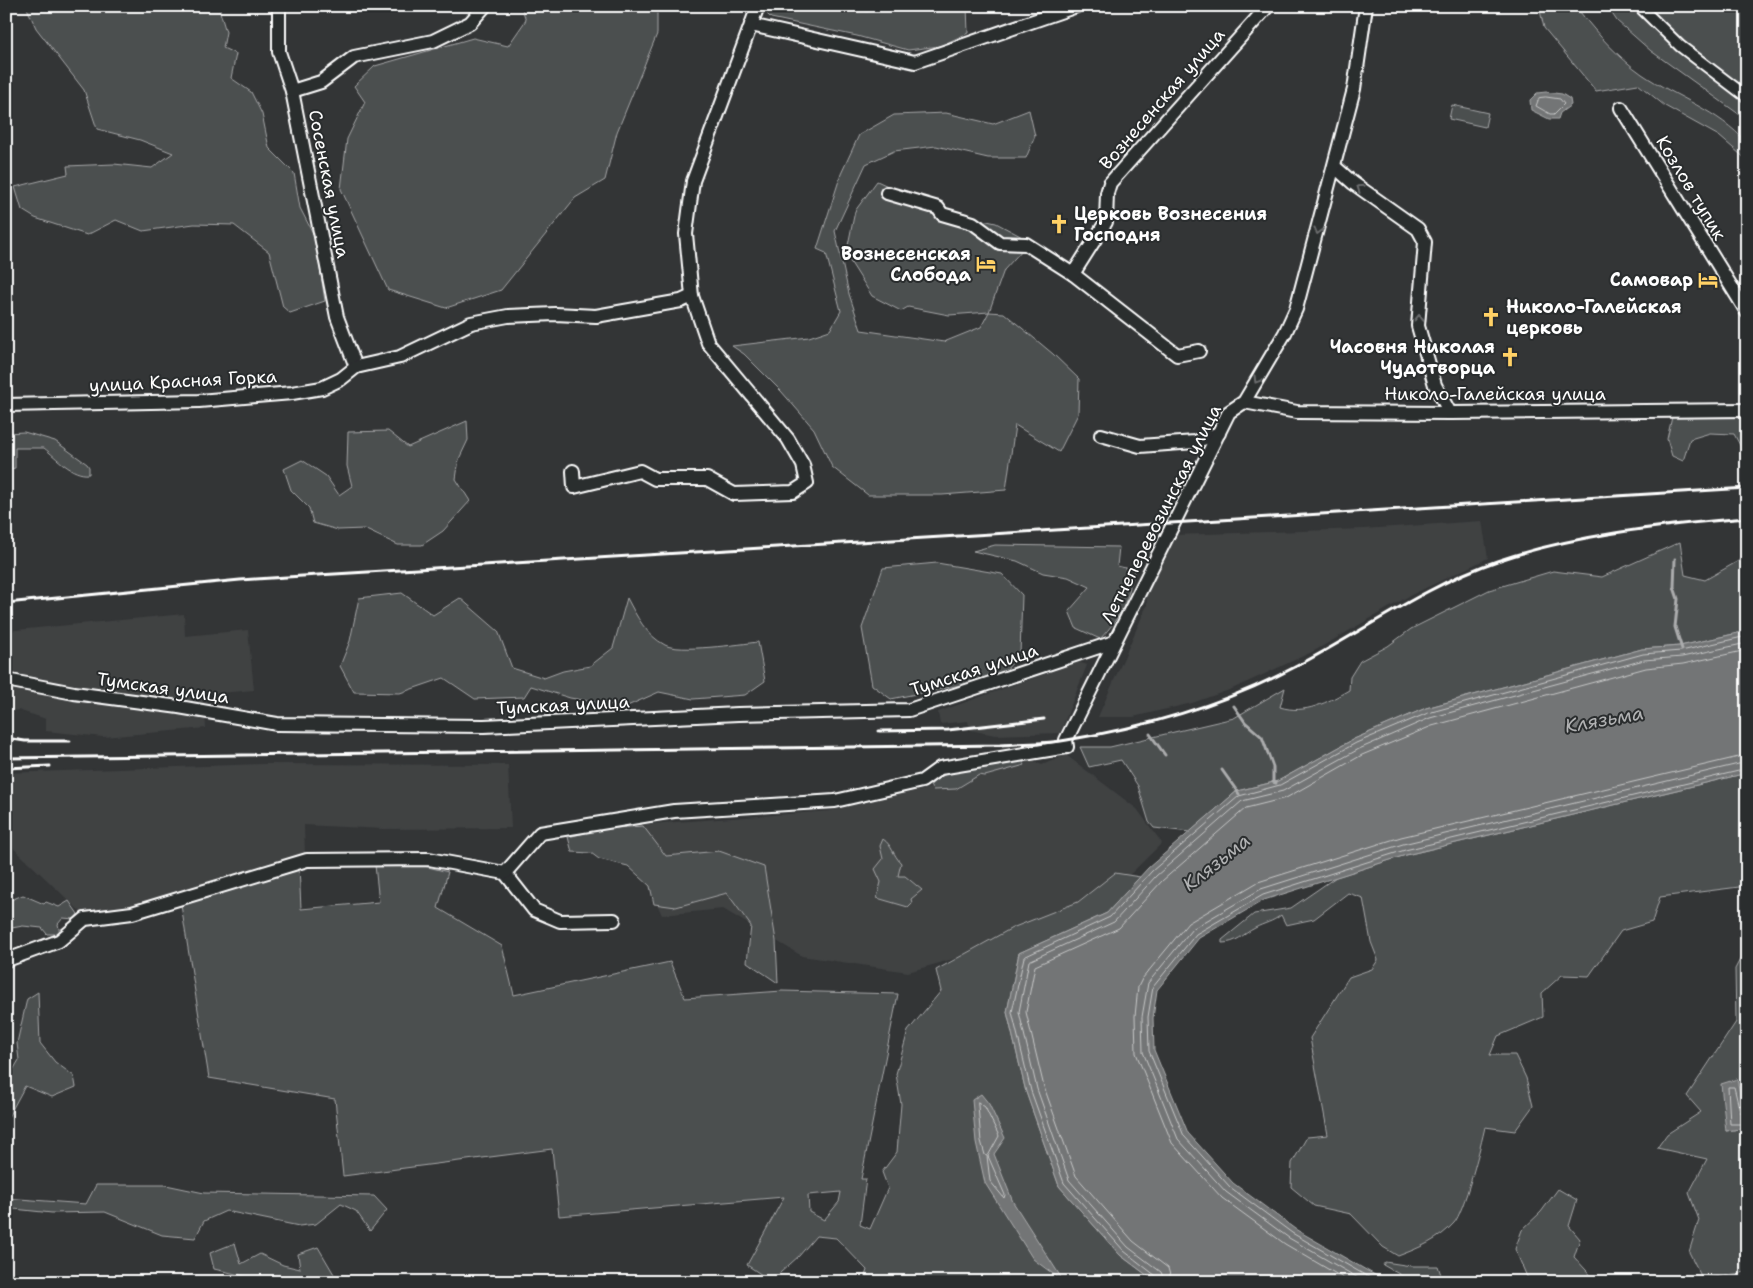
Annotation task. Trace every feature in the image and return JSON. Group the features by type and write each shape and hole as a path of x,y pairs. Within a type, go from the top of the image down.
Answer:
{"street":[{"name":"Сосенская улица","path":"279,6 278,52 292,91 337,317 356,367"},
{"path":"292,91 320,82 354,57 433,41 470,23 485,6"},
{"path":"572,471 574,487 640,470 655,479 707,479 734,494 793,492 807,483 803,465 788,439 708,343 692,296 686,234 693,181 758,6"},
{"path":"751,25 915,62 1059,10 1077,6"},
{"name":"Вознесенская улица","path":"1072,274 1106,222 1106,193 1110,183 1268,6"},
{"name":"Летнеперевозинская улица","path":"505,873 540,833 674,811 835,801 922,781 940,768 1067,747 1066,740 1229,412 1244,402 1285,333 1296,309 1335,167 1354,89 1366,6"},
{"path":"1640,7 1680,46 1747,97"},
{"name":"Козлов тупик","path":"1621,108 1747,312"},
{"path":"1335,167 1353,183 1418,228 1425,242 1418,326 1435,385 1450,413"},
{"path":"887,193 938,208 942,214 974,223 1000,243 1026,244 1072,274 1177,355 1199,351"},
{"path":"356,367 400,357 471,323 508,316 555,314 596,316 681,301 692,296"},
{"name":"улица Красная Горка","path":"6,405 199,401 292,393 322,388 341,379 356,367"},
{"name":"Николо-Галейская улица","path":"1244,402 1296,412 1450,413 1747,410"},
{"path":"1101,435 1140,446 1195,442 1219,433"},
{"name":"Тумская улица","path":"6,680 74,693 178,707 277,724 484,726 738,714 909,710 1114,642"},
{"path":"6,960 59,941 85,919 132,913 307,860 429,859 505,873 534,910 560,920 614,920"}],"shaded area":[{"path":"26,6 221,6 220,12 226,32 223,48 236,54 231,78 251,92 262,114 269,148 294,173 300,208 315,237 325,301 290,313 283,307 269,252 234,225 194,224 143,231 116,220 87,235 35,218 22,210 15,187 68,174 67,166 114,164 152,168 173,153 140,140 97,129 84,90 36,28"},
{"path":"521,6 657,6 657,34 617,132 605,180 575,198 501,290 446,308 388,290 341,189 347,139 365,102 354,86 375,66 473,38 508,46 526,20"},
{"path":"763,6 858,6 867,12 873,6 967,6 968,33 940,46 908,50 857,36 771,18 762,9"},
{"path":"1539,6 1578,6 1580,12 1601,37 1633,67 1655,83 1710,113 1736,132 1747,143 1747,160 1719,136 1665,106 1638,84 1596,91 1544,28"},
{"path":"1607,6 1747,6 1747,120 1651,51 1617,21"},
{"path":"1452,105 1488,113 1485,127 1449,119"},
{"path":"1029,110 1035,136 1026,158 988,158 936,146 894,151 866,164 835,231 849,294 861,330 944,342 981,327 989,312 1004,313 1053,354 1079,379 1078,414 1059,452 1015,425 1006,490 942,495 868,495 832,467 814,429 781,391 744,354 732,346 809,337 830,330 841,311 826,253 817,249 841,174 859,135 894,115 946,113 993,124"},
{"path":"877,181 942,211 996,223 1028,240 1024,248 1004,270 989,312 949,315 908,307 901,311 872,296 846,255 855,211"},
{"path":"1672,417 1747,417 1747,450 1742,449 1734,434 1710,433 1690,439 1683,461 1672,456 1667,439"},
{"path":"467,421 468,440 459,459 456,479 470,501 443,531 422,545 398,545 364,529 338,530 313,523 309,508 291,490 284,469 302,460 326,476 339,495 352,486 347,466 348,432 388,431 408,447"},
{"path":"24,432 55,441 87,464 89,474 83,474 71,469 44,448 15,448 15,468 6,470 6,433"},
{"path":"1482,521 1488,558 1409,596 1314,651 1232,689 1192,703 1133,717 1098,717 1147,605 1146,591 1174,535 1363,529"},
{"path":"1680,542 1685,575 1705,580 1747,556 1747,631 1680,646 1642,649 1426,708 1354,739 1278,781 1237,791 1190,832 1154,828 1149,822 1138,786 1121,760 1089,767 1080,747 1110,747 1234,718 1285,688 1280,707 1298,709 1316,706 1349,690 1350,677 1360,661 1388,646 1411,629 1489,590 1553,571 1602,577"},
{"path":"995,545 1119,547 1117,566 1134,570 1129,591 1119,615 1100,639 1076,628 1069,611 1090,587 1068,577 1043,573 1017,561 973,551"},
{"path":"937,563 1002,574 1022,595 1020,654 1000,677 891,699 872,685 862,628 883,568"},
{"path":"402,593 433,615 460,598 498,631 512,668 544,678 563,671 590,666 613,648 627,598 647,631 665,645 696,648 758,642 765,681 745,695 693,699 659,692 625,707 570,698 531,686 524,697 475,699 444,678 400,693 354,692 340,666 350,641 359,598"},
{"path":"184,614 185,636 248,630 254,690 208,694 208,702 204,702 206,728 103,737 46,731 46,719 18,710 6,712 6,631"},
{"path":"1078,662 1087,665 1060,733 995,735 970,730 968,721 940,724 938,712"},
{"path":"1066,755 1137,809 1162,843 1101,903 1009,943 908,972 802,956 723,909 662,915 621,826 829,811 896,794 923,790 1012,764 1025,765 1028,759 1042,765"},
{"path":"1021,757 1025,765 985,776 979,775 956,789 933,790 930,786 946,774 958,770"},
{"path":"264,764 508,765 511,828 384,829 304,825 305,857 117,912 83,914 6,841 6,773"},
{"path":"1747,773 1747,886 1660,897 1652,922 1621,931 1589,976 1562,975 1542,993 1543,1017 1498,1036 1490,1055 1515,1055 1526,1078 1533,1106 1515,1131 1485,1127 1472,1178 1462,1206 1454,1223 1448,1229 1428,1243 1398,1256 1383,1247 1351,1214 1314,1206 1291,1187 1292,1163 1307,1137 1328,1135 1310,1038 1349,977 1372,969 1378,960 1371,942 1363,898 1348,893 1314,919 1286,925 1281,915 1236,940 1222,943 1222,940 1254,914 1291,908 1336,877 1406,855"},
{"path":"643,826 666,856 719,851 764,867 776,941 778,983 747,962 751,926 727,893 676,907 654,904 650,886 628,866 599,859 591,853 572,852 568,837 602,829"},
{"path":"883,839 901,863 898,876 905,876 922,890 911,899 912,903 908,907 877,898 881,882 875,869 883,859 880,846"},
{"path":"375,865 420,865 448,872 438,908 502,946 514,995 670,962 685,998 782,991 898,994 861,1179 866,1179 860,1225 870,1229 888,1188 882,1172 897,1152 901,1104 896,1074 908,1031 941,991 936,970 1012,928 1078,902 1115,873 1140,877 1107,913 1019,953 1007,1012 1026,1092 1059,1186 1120,1255 1156,1282 863,1282 867,1270 836,1238 816,1236 799,1256 771,1281 747,1265 784,1197 559,1216 552,1149 343,1176 335,1099 209,1078 181,905 299,866 301,909 379,902","holes":["841,1192 839,1202 824,1220 809,1212 808,1195"]},
{"path":"23,895 44,904 46,902 59,907 69,901 78,914 74,919 63,918 58,924 60,934 47,934 42,928 23,926 6,929 6,902"},
{"path":"1747,946 1747,1120 1737,1080 1726,1131 1747,1128 1747,1272 1707,1278 1715,1279 1712,1282 1701,1282 1702,1278 1689,1252 1699,1220 1689,1193 1707,1159 1657,1148 1667,1134 1701,1112 1687,1096 1736,1022 1735,969"},
{"path":"38,992 40,1043 55,1062 74,1076 76,1087 52,1097 25,1086 6,1121 6,1082 19,1060 17,1043 27,999"},
{"path":"96,1185 166,1185 204,1193 374,1196 387,1210 370,1231 356,1211 341,1204 316,1224 299,1226 226,1211 204,1221 195,1238 162,1235 105,1212 52,1213 14,1209 6,1211 6,1198 86,1204"},
{"path":"1558,1189 1577,1200 1569,1226 1580,1239 1574,1257 1597,1282 1536,1282 1527,1277 1515,1249 1522,1230 1541,1212"},
{"path":"235,1243 241,1264 260,1254 283,1265 300,1269 298,1254 318,1247 338,1281 271,1282 214,1269 210,1253"},
{"path":"1385,1262 1411,1266 1438,1266 1443,1281 1413,1282 1383,1265"}],"water":[{"path":"1537,93 1562,94 1570,99 1571,105 1560,113 1558,119 1549,119 1531,110 1530,100"},
{"name":"Клязьма","path":"1747,631 1747,773 1406,855 1264,900 1199,938 1157,990 1153,1018 1154,1050 1188,1133 1233,1183 1295,1229 1387,1282 1156,1282 1120,1255 1059,1186 1026,1092 1007,1012 1019,953 1107,913 1148,868 1237,791 1278,781 1354,739 1426,708 1642,649 1680,646"},
{"path":"1737,1079 1747,1128 1726,1131 1721,1084"},
{"path":"981,1094 989,1104 1005,1138 994,1154 1013,1202 1064,1282 1033,1259 985,1183 976,1142 972,1100"}],"waterway":[{"path":"1675,559 1674,587 1678,599 1675,627 1682,649"},
{"path":"1234,706 1245,722 1262,737 1273,767 1273,782 1276,783"},
{"path":"1150,734 1165,755"},
{"path":"1222,770 1239,794"}],"railway":[{"path":"6,603 240,580 1747,488"},
{"path":"6,758 1000,745 1059,741 1097,735 1155,721 1212,704 1239,693 1293,668 1444,583 1497,561 1556,544 1620,532 1747,518"},
{"path":"879,731 948,730 1044,719"},
{"path":"6,738 25,741 70,741"},
{"path":"6,768 50,766"}],"place":[{"name":"Церковь Вознесения Господня","path":"1059,224"},
{"name":"Вознесенская Слобода","path":"986,264"},
{"name":"Самовар","path":"1708,280"},
{"name":"Николо-Галейская церковь","path":"1491,317"},
{"name":"Часовня Николая Чудотворца","path":"1510,357"}]}
